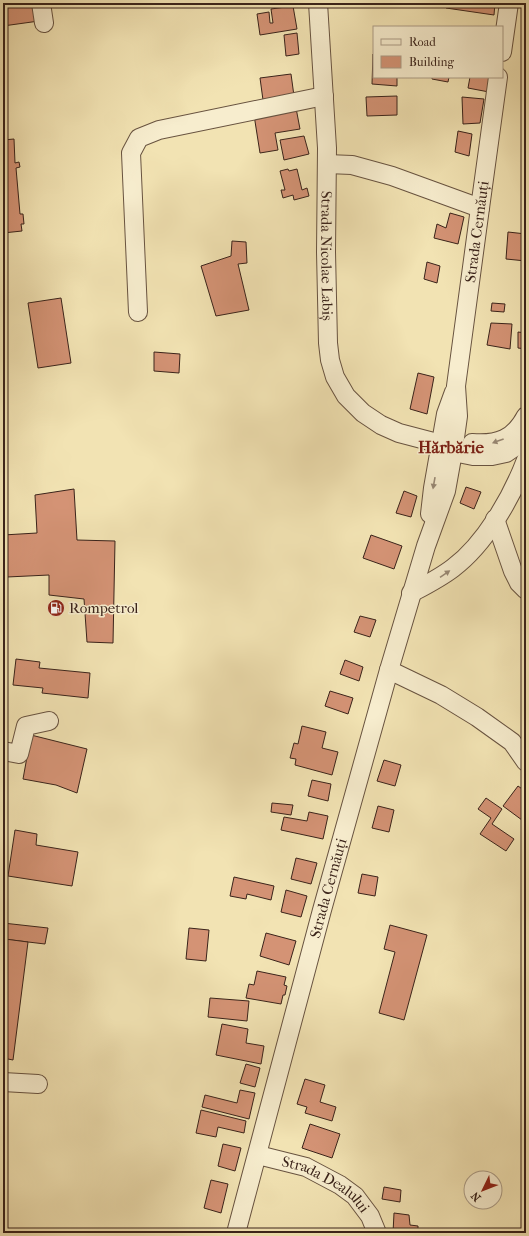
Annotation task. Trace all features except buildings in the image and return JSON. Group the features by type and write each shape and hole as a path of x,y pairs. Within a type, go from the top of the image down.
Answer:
{"street":[{"path":"42,3 44,23"},
{"name":"Strada Nicolae Labiș","path":"318,3 327,164 326,252 328,343 330,360 335,377 346,396 363,413 381,425 399,433 450,446"},
{"path":"503,45 509,3"},
{"name":"Strada Cernăuți","path":"236,1233 322,910 411,593 426,546 433,488 450,446 458,416 456,386 498,78"},
{"path":"138,312 131,153 139,138 159,130 324,96"},
{"path":"327,164 352,166 392,176 480,208"},
{"path":"450,446 473,443 488,444 499,441 510,436 521,425 526,416"},
{"path":"450,446 473,456 492,456 506,453 522,442 526,436"},
{"path":"411,593 454,568 468,555 496,519 512,493 526,460"},
{"path":"496,519 513,571 519,583 526,590"},
{"path":"389,670 441,695 477,717 512,742 526,762"},
{"path":"3,751 19,754 26,726 49,722"},
{"path":"3,1082 38,1084"},
{"name":"Strada Dealului","path":"258,1155 306,1167 340,1185 355,1196 370,1216 376,1233"}],"place":[{"name":"Rompetrol","path":"56,608"}],"district":[{"name":"Hărbărie","path":"451,447"}]}
